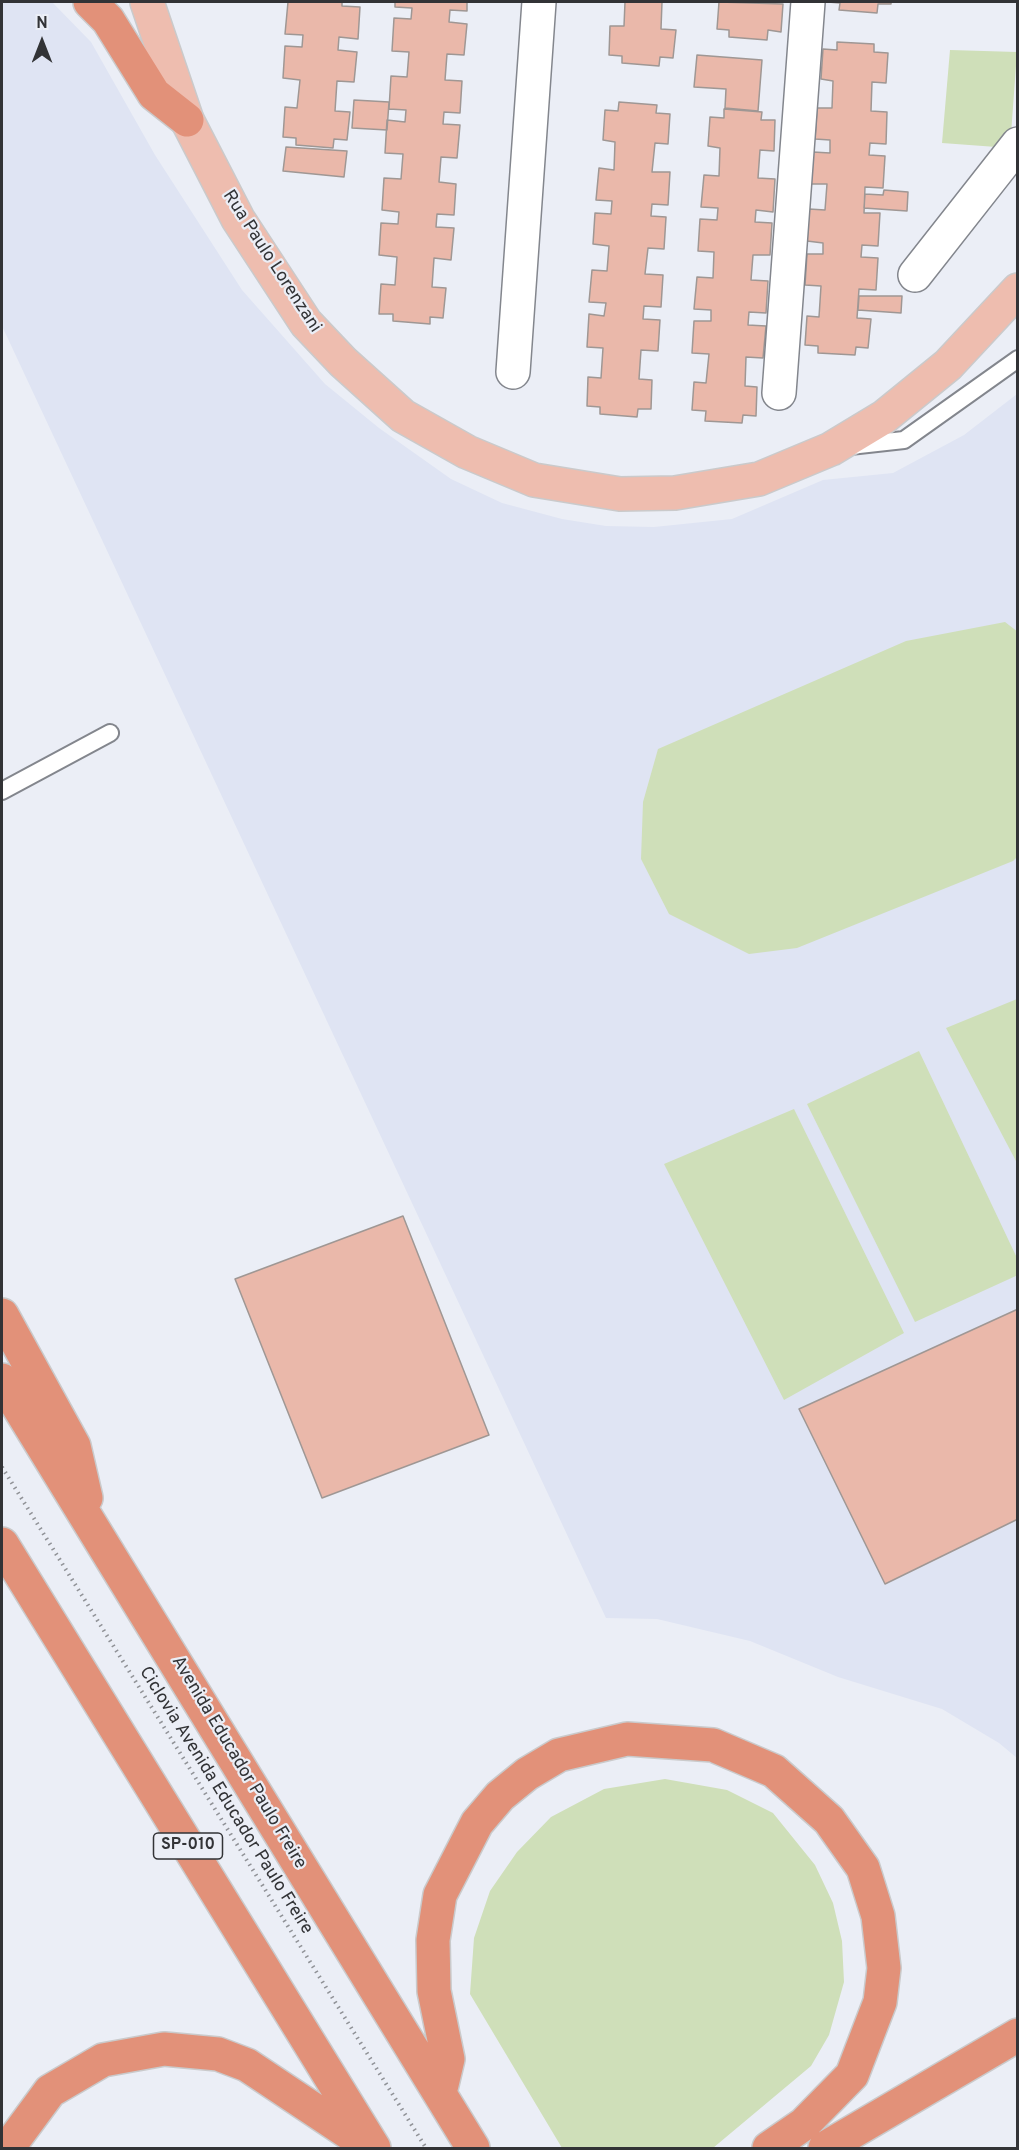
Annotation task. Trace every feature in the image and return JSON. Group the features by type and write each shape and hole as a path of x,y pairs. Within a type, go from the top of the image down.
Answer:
{"highway":[{"path":"90,2 108,20 154,94 187,120"},
{"path":"2,1315 74,1446 93,1526"},
{"name":"Avenida Educador Paulo Freire","path":"2,1380 473,2148"},
{"name":"SP-010","path":"2,1544 373,2148"},
{"path":"440,2093 448,2059 434,1992 433,1940 440,1895 477,1823 500,1796 527,1774 559,1755 627,1739 713,1745 774,1771 829,1820 863,1868 878,1916 884,1968 880,2002 852,2075 804,2124 769,2148"},
{"path":"825,2148 1017,2035"},
{"path":"8,2148 50,2091 103,2060 164,2049 218,2054 247,2065 373,2148"}],"main road":[{"name":"Rua Paulo Lorenzani","path":"147,2 187,120 238,219 306,323 343,362 403,416 466,452 534,480 620,494 675,493 759,479 831,449 884,417 948,365 1017,290"}],"street":[{"path":"513,372 540,2"},
{"path":"779,393 808,2"},
{"path":"915,275 1017,144"}],"lane":[{"path":"831,449 904,440 1017,359"},
{"path":"2,791 110,734"}],"path":[{"name":"Ciclovia Avenida Educador Paulo Freire","path":"2,1467 426,2148"}],"shaded area":[{"path":"2,2 52,2 91,42 155,155 242,290 325,384 379,428 451,479 502,503 562,519 606,526 654,527 732,519 823,480 893,473 964,435 1017,394 1017,1758 999,1743 942,1709 838,1677 750,1641 657,1619 606,1618 2,326"}],"green space":[{"path":"950,50 1017,52 1010,148 942,143"},
{"path":"1005,622 1018,632 1018,856 1013,861 797,948 749,954 669,914 641,859 643,802 658,749 906,641"},
{"path":"1017,999 1017,1163 946,1028"},
{"path":"919,1051 1017,1258 1018,1275 915,1322 807,1104"},
{"path":"794,1109 904,1333 784,1400 664,1164"},
{"path":"665,1779 727,1790 773,1813 815,1865 833,1903 842,1941 844,1982 829,2035 811,2066 713,2148 562,2148 470,1994 474,1938 490,1891 517,1852 551,1817 604,1789"}],"building":[{"path":"288,2 342,2 342,6 360,7 358,39 339,37 338,50 357,52 354,82 337,81 335,111 350,112 347,140 334,139 333,148 296,145 296,138 283,137 285,107 297,108 300,80 283,78 285,46 302,47 303,35 285,34"},
{"path":"395,2 467,2 467,11 450,10 449,22 467,24 464,55 447,54 445,80 462,81 460,113 444,112 443,124 460,125 457,158 441,157 439,182 456,184 454,215 437,214 436,227 454,228 451,260 434,258 432,287 446,288 443,318 430,317 430,324 393,321 393,314 379,314 381,284 395,285 397,257 379,255 381,223 398,224 399,212 382,210 384,178 401,179 403,154 385,153 387,120 405,122 406,110 389,109 391,76 407,77 409,52 392,51 394,18 411,19 412,8 395,7"},
{"path":"625,2 662,2 661,29 676,30 673,58 660,57 659,66 622,63 622,56 609,55 610,26 624,26"},
{"path":"719,2 783,4 781,32 768,30 767,40 729,37 729,30 717,29"},
{"path":"828,2 891,2 891,4 878,4 877,13 839,10 840,3"},
{"path":"837,42 874,44 874,52 888,53 886,83 872,82 871,111 887,112 886,144 870,143 869,155 885,156 883,188 865,187 864,213 880,213 878,246 862,245 861,257 878,258 876,290 859,289 857,318 871,319 868,348 856,347 855,355 818,353 818,346 805,345 807,316 819,317 821,286 805,285 807,254 823,254 823,243 807,241 809,209 825,210 827,184 811,184 813,152 830,153 830,140 815,139 817,108 832,108 833,81 821,79 823,49 837,50"},
{"path":"697,55 762,60 758,111 725,108 726,89 694,87"},
{"path":"354,100 389,102 387,130 352,128"},
{"path":"619,102 657,105 656,113 670,114 668,144 655,143 652,172 670,172 668,205 652,204 651,216 666,217 664,249 648,248 645,274 663,275 661,307 644,306 643,319 660,320 658,351 641,350 639,379 652,380 651,409 638,409 637,417 600,414 600,407 587,406 588,377 601,378 603,348 587,347 589,314 604,316 606,303 589,302 592,270 607,271 609,246 593,244 595,213 611,214 612,201 596,200 599,168 614,170 615,142 603,140 605,110 618,111"},
{"path":"724,109 762,112 761,120 775,120 774,151 760,150 758,178 775,179 773,212 756,210 755,222 772,223 770,255 753,255 751,280 768,281 766,313 749,312 748,325 766,326 763,358 746,357 745,386 757,387 756,416 743,415 742,423 705,421 706,411 692,410 694,382 706,383 709,354 692,353 694,321 711,321 711,310 694,309 697,277 713,278 714,252 698,251 700,219 717,220 718,208 701,207 704,175 719,176 720,148 708,146 710,117 724,118"},
{"path":"286,147 347,151 344,177 283,171"},
{"path":"884,190 908,192 907,211 864,208 865,194 883,195"},
{"path":"859,296 902,296 901,313 858,310"},
{"path":"403,1216 489,1435 322,1498 235,1279"},
{"path":"1018,1309 1018,1519 885,1584 799,1409"}]}
